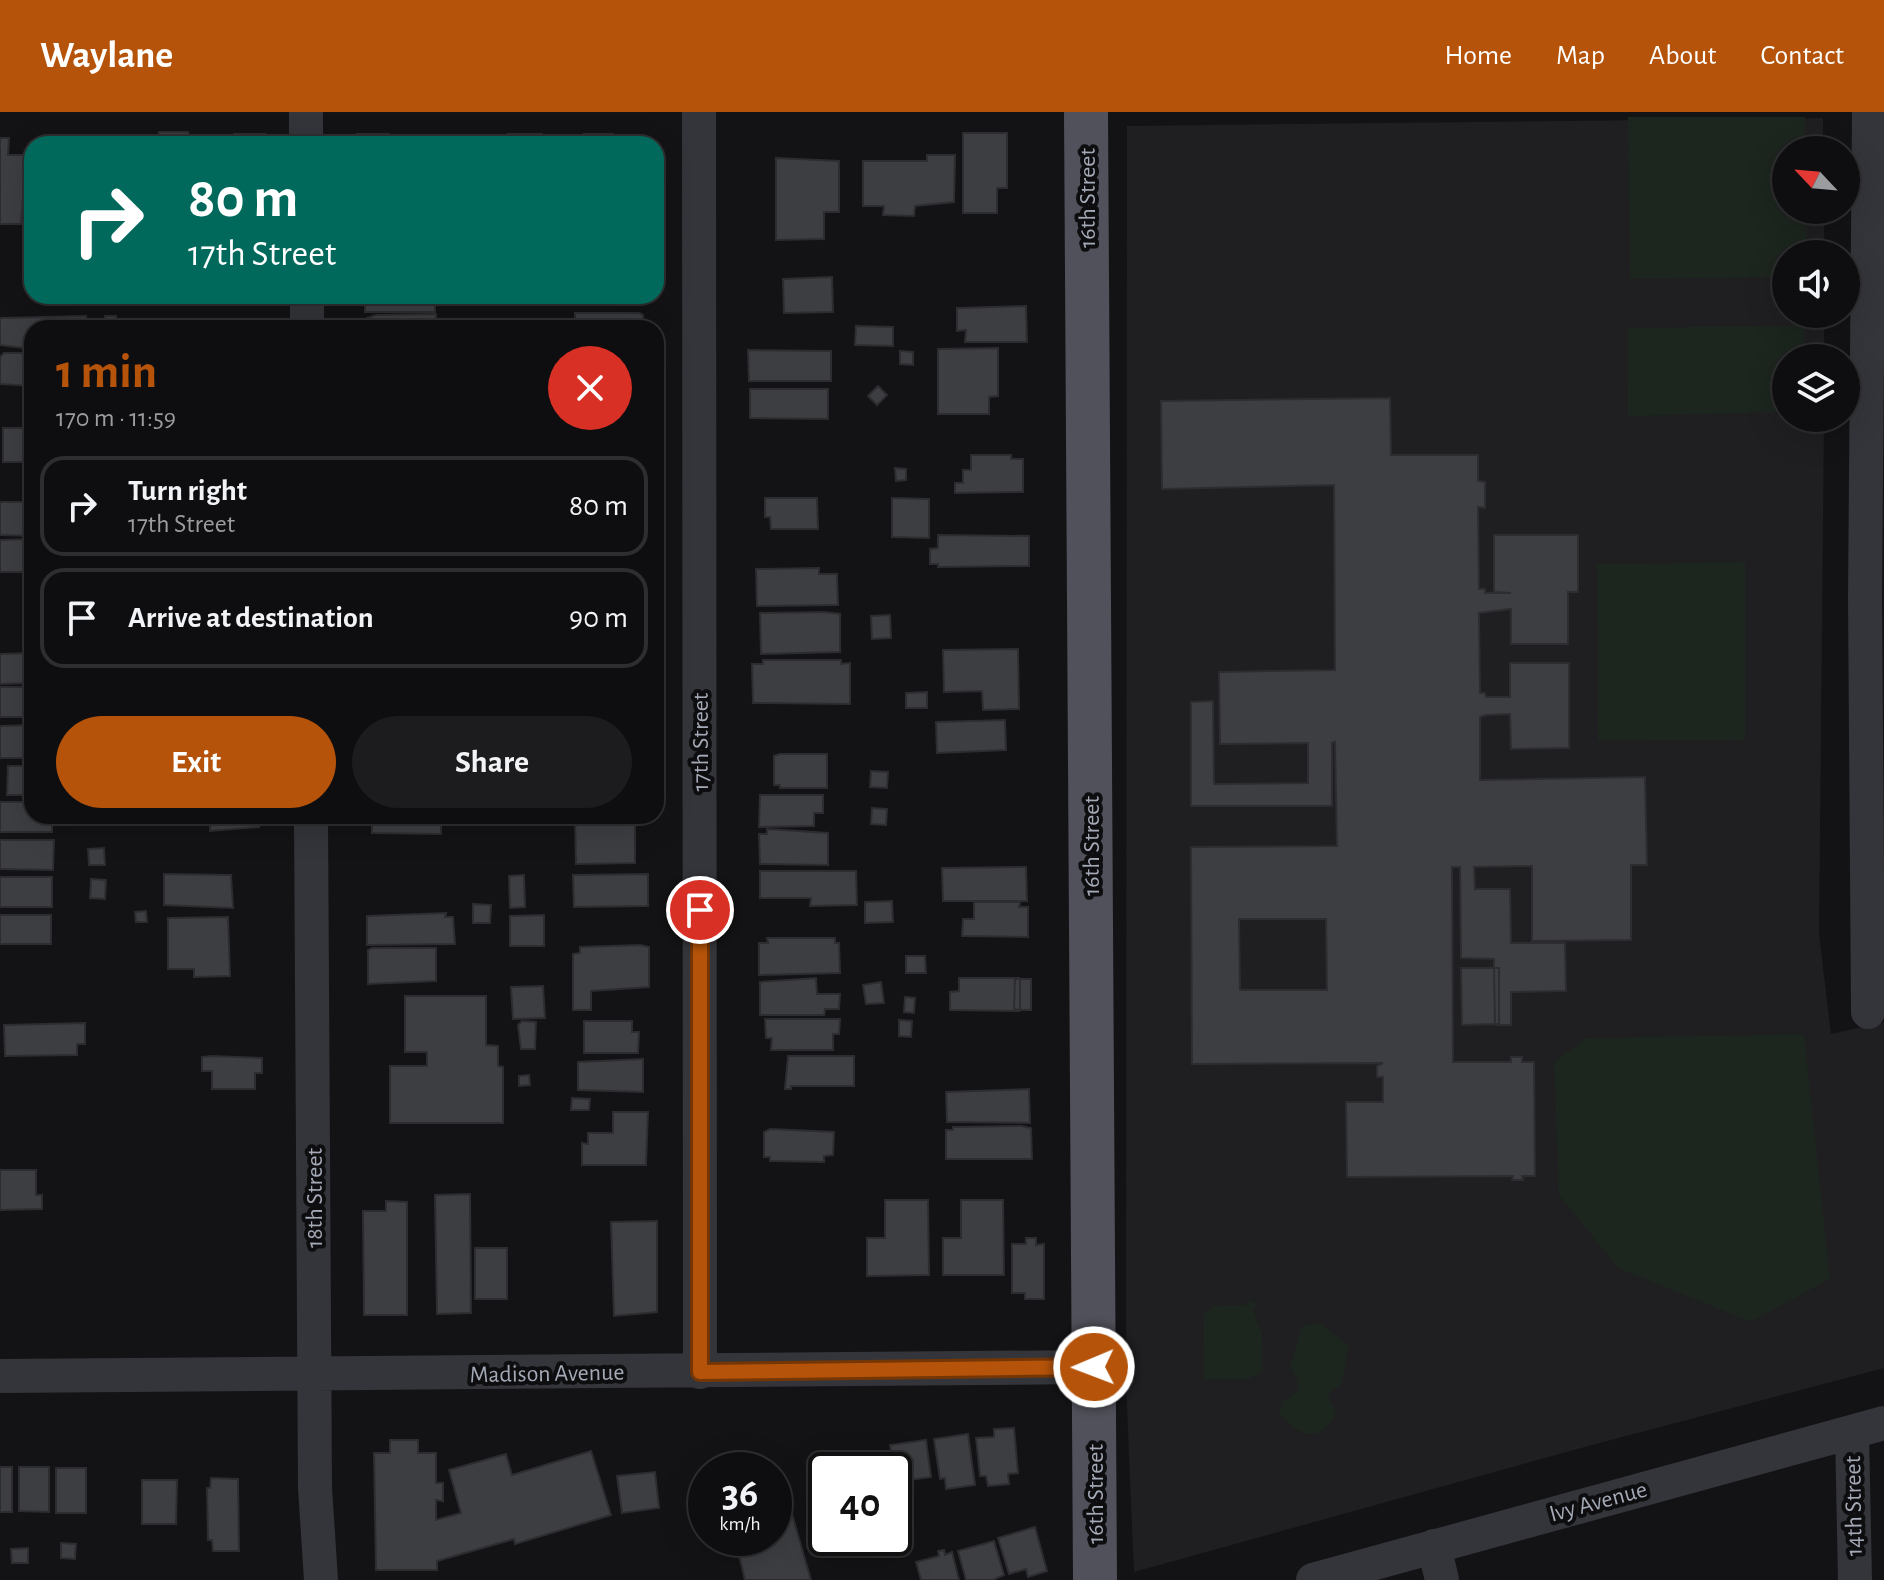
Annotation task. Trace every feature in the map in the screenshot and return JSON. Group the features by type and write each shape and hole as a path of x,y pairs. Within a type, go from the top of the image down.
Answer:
{"main road":[{"name":"16th Street","path":"1086,112 1095,1580"}],"street":[{"path":"306,112 306,136"},
{"name":"17th Street","path":"699,112 700,1372"},
{"path":"1868,1012 1866,558 1869,112"},
{"name":"18th Street","path":"311,824 315,1488 321,1580"},
{"name":"Madison Avenue","path":"0,1376 1094,1367"},
{"name":"Ivy Avenue","path":"1313,1580 1868,1427"},
{"name":"14th Street","path":"1855,1580 1868,1427"},
{"path":"1434,1546 1442,1580"}],"shaded area":[{"path":"1628,117 1805,117 1805,136 1772,136 1772,224 1806,224 1806,240 1772,240 1772,277 1630,279"},
{"path":"1823,118 1823,136 1772,136 1772,224 1824,224 1824,240 1772,240 1772,328 1824,328 1824,344 1772,344 1772,432 1824,432 1819,934 1831,1034 1884,1022 1884,1368 1134,1572 1126,1384 1127,126"},
{"path":"1772,326 1772,328 1804,328 1804,344 1772,344 1772,412 1628,416 1627,328"},
{"path":"1745,562 1745,740 1598,741 1597,564"},
{"path":"1804,1034 1830,1279 1751,1322 1618,1268 1559,1195 1554,1062 1586,1038"},
{"path":"1250,1299 1257,1304 1253,1310 1262,1334 1263,1371 1248,1379 1203,1379 1204,1314 1213,1306 1246,1305"},
{"path":"1319,1323 1349,1345 1342,1383 1328,1395 1336,1413 1324,1430 1309,1434 1293,1427 1279,1412 1282,1401 1297,1392 1298,1381 1290,1367 1302,1326"}],"building":[{"path":"159,132 188,132 189,136 159,136"},
{"path":"963,133 1007,133 1007,188 997,188 997,213 963,213"},
{"path":"234,134 265,134 265,136"},
{"path":"357,134 389,134 389,136"},
{"path":"508,134 542,136 508,136"},
{"path":"584,134 613,136 584,136"},
{"path":"0,138 9,138 8,155 24,155 21,224 0,224"},
{"path":"927,155 955,155 954,202 915,206 914,216 883,215 884,206 863,206 863,161 927,161"},
{"path":"776,158 839,161 839,212 824,212 824,239 776,240"},
{"path":"832,277 833,312 784,313 783,279"},
{"path":"365,304 435,304 435,312 365,312"},
{"path":"1026,306 1027,342 965,342 966,330 957,331 957,308"},
{"path":"575,313 643,315 643,320 575,320"},
{"path":"436,314 436,320 367,320 376,315"},
{"path":"86,316 86,320 24,320 24,348 0,345 0,318"},
{"path":"105,316 116,316 116,320 105,320"},
{"path":"856,326 893,327 893,346 855,345"},
{"path":"998,348 998,396 989,397 989,414 938,414 938,349"},
{"path":"748,350 831,351 831,381 749,381"},
{"path":"900,351 913,352 913,365 900,364"},
{"path":"4,353 24,353 24,386 0,384 0,357"},
{"path":"878,386 887,395 877,405 868,396"},
{"path":"750,389 828,389 828,419 750,418"},
{"path":"1390,398 1391,455 1478,455 1478,481 1485,482 1485,508 1478,507 1479,589 1485,589 1485,593 1511,593 1494,592 1494,535 1578,535 1578,592 1568,592 1568,644 1511,644 1511,609 1479,613 1480,693 1485,693 1486,697 1510,697 1510,663 1569,663 1569,748 1511,749 1510,714 1480,717 1480,780 1645,777 1647,865 1631,865 1631,940 1532,941 1532,866 1474,867 1475,889 1510,889 1511,943 1565,943 1566,991 1511,992 1511,1025 1495,1025 1499,1024 1499,968 1494,968 1494,959 1461,958 1460,867 1452,867 1453,1062 1511,1062 1511,1057 1522,1057 1522,1062 1534,1062 1535,1176 1522,1176 1523,1180 1512,1180 1513,1176 1347,1177 1346,1102 1383,1102 1383,1077 1377,1077 1377,1066 1383,1063 1192,1064 1191,847 1337,846 1335,742 1332,743 1332,806 1191,806 1191,702 1213,701 1214,784 1308,783 1308,743 1220,744 1219,672 1335,670 1334,485 1162,489 1161,401","holes":["1239,919 1326,919 1327,990 1240,990"]},
{"path":"3,428 24,428 24,462 3,462"},
{"path":"971,455 1011,455 1011,459 1023,459 1023,492 955,493 955,483 963,483 963,470 971,470"},
{"path":"895,468 906,469 906,480 896,481"},
{"path":"765,498 817,498 818,529 771,529 770,517 765,517"},
{"path":"892,498 929,499 929,538 892,537"},
{"path":"0,502 24,502 24,536 0,535"},
{"path":"938,535 1029,536 1029,566 938,567 938,564 930,564 930,549 938,548"},
{"path":"24,539 24,572 0,572 0,540"},
{"path":"819,568 819,574 837,574 838,605 757,606 756,569"},
{"path":"760,613 840,614 840,652 761,654"},
{"path":"890,615 891,638 872,639 871,616"},
{"path":"1018,649 1019,709 983,710 982,691 944,692 943,650"},
{"path":"24,653 24,683 0,684 0,654"},
{"path":"763,660 841,660 841,664 850,663 850,704 753,703 752,664 763,664"},
{"path":"0,687 24,687 24,717 0,717"},
{"path":"927,692 927,708 906,708 906,693"},
{"path":"1005,720 1006,750 937,753 936,722"},
{"path":"24,725 24,758 0,758 0,726"},
{"path":"827,754 827,788 780,788 780,785 774,785 774,756"},
{"path":"8,766 24,766 24,795 7,795"},
{"path":"871,771 888,772 887,788 870,787"},
{"path":"760,795 823,795 823,813 814,813 814,826 759,827"},
{"path":"0,802 24,802 24,824 52,824 52,832 0,832"},
{"path":"872,808 887,809 886,825 871,824"},
{"path":"259,824 259,827 210,831 210,825 197,825"},
{"path":"372,824 441,824 441,834 372,833"},
{"path":"575,824 635,824 635,863 576,864"},
{"path":"767,829 828,833 828,865 760,864 759,834 767,834"},
{"path":"0,840 54,840 53,870 0,869"},
{"path":"104,848 105,865 89,865 88,849"},
{"path":"1026,867 1027,901 943,901 942,868"},
{"path":"760,871 856,871 857,905 810,906 811,898 760,898"},
{"path":"164,874 231,875 233,908 164,905"},
{"path":"648,874 648,906 574,907 573,875"},
{"path":"524,875 525,907 510,908 509,876"},
{"path":"0,877 52,877 52,907 0,907"},
{"path":"91,879 106,880 105,899 90,898"},
{"path":"892,901 893,922 865,923 865,902"},
{"path":"974,902 1020,902 1019,907 1028,907 1028,937 962,936 963,919 974,919"},
{"path":"473,904 491,905 490,923 473,923"},
{"path":"146,911 147,922 136,922 135,912"},
{"path":"446,913 445,917 453,917 455,944 367,945 367,916"},
{"path":"0,915 51,915 51,944 0,944"},
{"path":"544,915 544,946 510,946 510,916"},
{"path":"228,917 230,976 194,977 194,969 168,969 168,918"},
{"path":"767,938 835,938 835,943 839,943 840,973 759,975 759,943 768,943"},
{"path":"580,947 649,947 649,987 591,991 591,1010 573,1010 573,954 580,953"},
{"path":"436,948 436,981 368,984 368,950"},
{"path":"906,956 925,956 926,973 906,973"},
{"path":"1461,968 1494,968 1495,1024 1462,1025"},
{"path":"1494,968 1499,968 1499,1024 1495,1024"},
{"path":"816,978 817,994 840,994 839,1009 825,1009 824,1015 760,1015 760,982"},
{"path":"959,978 1020,978 1015,979 1014,1009 1020,1011 950,1010 950,992 959,991"},
{"path":"1015,979 1020,979 1020,1010 1014,1009"},
{"path":"1020,979 1031,979 1031,1010 1020,1010"},
{"path":"881,982 884,1003 866,1004 863,985"},
{"path":"543,986 545,1018 513,1019 511,987"},
{"path":"405,996 486,996 486,1045 498,1046 498,1066 503,1067 503,1123 390,1123 390,1066 427,1066 427,1052 405,1052"},
{"path":"905,997 915,998 914,1013 904,1012"},
{"path":"765,1019 840,1019 839,1034 833,1034 833,1050 771,1050 772,1038 766,1038"},
{"path":"899,1020 912,1021 911,1037 899,1036"},
{"path":"522,1021 536,1022 535,1049 521,1049 518,1025"},
{"path":"584,1021 632,1021 632,1032 639,1032 638,1053 584,1053"},
{"path":"85,1023 85,1044 77,1044 77,1055 5,1056 4,1025"},
{"path":"788,1056 854,1056 854,1086 791,1086 791,1089 785,1089"},
{"path":"202,1057 262,1058 262,1073 255,1073 255,1089 212,1089 212,1071 202,1071"},
{"path":"643,1059 643,1092 578,1090 578,1062"},
{"path":"529,1075 530,1085 519,1086 519,1076"},
{"path":"1029,1089 1030,1123 947,1122 946,1092"},
{"path":"572,1098 590,1099 589,1110 571,1110"},
{"path":"613,1112 648,1112 646,1165 582,1165 582,1143 588,1144 588,1133 613,1133"},
{"path":"953,1127 1031,1128 1032,1159 946,1159 946,1130 953,1130"},
{"path":"770,1129 834,1132 833,1155 824,1156 824,1162 770,1161 770,1157 764,1157 764,1132"},
{"path":"0,1170 36,1170 36,1195 42,1195 42,1209 0,1210"},
{"path":"470,1194 471,1313 437,1314 435,1195"},
{"path":"885,1200 928,1200 929,1275 867,1276 867,1238 885,1238"},
{"path":"961,1200 1003,1200 1004,1275 943,1275 943,1238 961,1238"},
{"path":"386,1201 407,1202 407,1315 364,1315 363,1211 386,1211"},
{"path":"657,1221 657,1312 614,1316 611,1222"},
{"path":"1026,1238 1036,1238 1036,1245 1044,1244 1044,1299 1025,1299 1025,1293 1012,1293 1012,1244 1026,1244"},
{"path":"475,1248 507,1248 507,1299 475,1299"},
{"path":"1014,1428 1018,1473 1008,1474 1009,1484 988,1486 986,1476 980,1476 976,1438 994,1437 994,1429"},
{"path":"968,1434 975,1485 946,1489 945,1478 940,1479 934,1439"},
{"path":"390,1440 418,1440 418,1453 436,1453 436,1483 443,1483 443,1501 436,1500 436,1520 461,1513 449,1470 506,1454 512,1475 591,1451 611,1515 515,1544 514,1539 437,1561 437,1570 376,1570 374,1453 390,1453"},
{"path":"926,1440 931,1477 912,1480 912,1452 891,1452 890,1445"},
{"path":"0,1467 12,1467 12,1512 0,1512"},
{"path":"19,1467 49,1467 49,1512 19,1511"},
{"path":"56,1468 86,1468 86,1513 56,1513"},
{"path":"655,1472 659,1508 622,1513 617,1476"},
{"path":"211,1478 238,1479 239,1551 213,1551 212,1540 208,1540 207,1488 210,1488"},
{"path":"142,1480 177,1480 176,1524 142,1524"},
{"path":"792,1514 811,1580 745,1580 739,1556 792,1556"},
{"path":"1035,1527 1047,1571 1028,1577 1026,1569 1009,1574 998,1538"},
{"path":"994,1541 1004,1575 993,1580 966,1580 958,1551"},
{"path":"61,1543 76,1544 75,1559 61,1558"},
{"path":"28,1548 28,1563 12,1563 11,1549"},
{"path":"944,1550 945,1555 952,1552 959,1580 921,1580 916,1562 939,1556 938,1551"}],"route":[{"path":"700,910 700,1372 1094,1367"}]}
